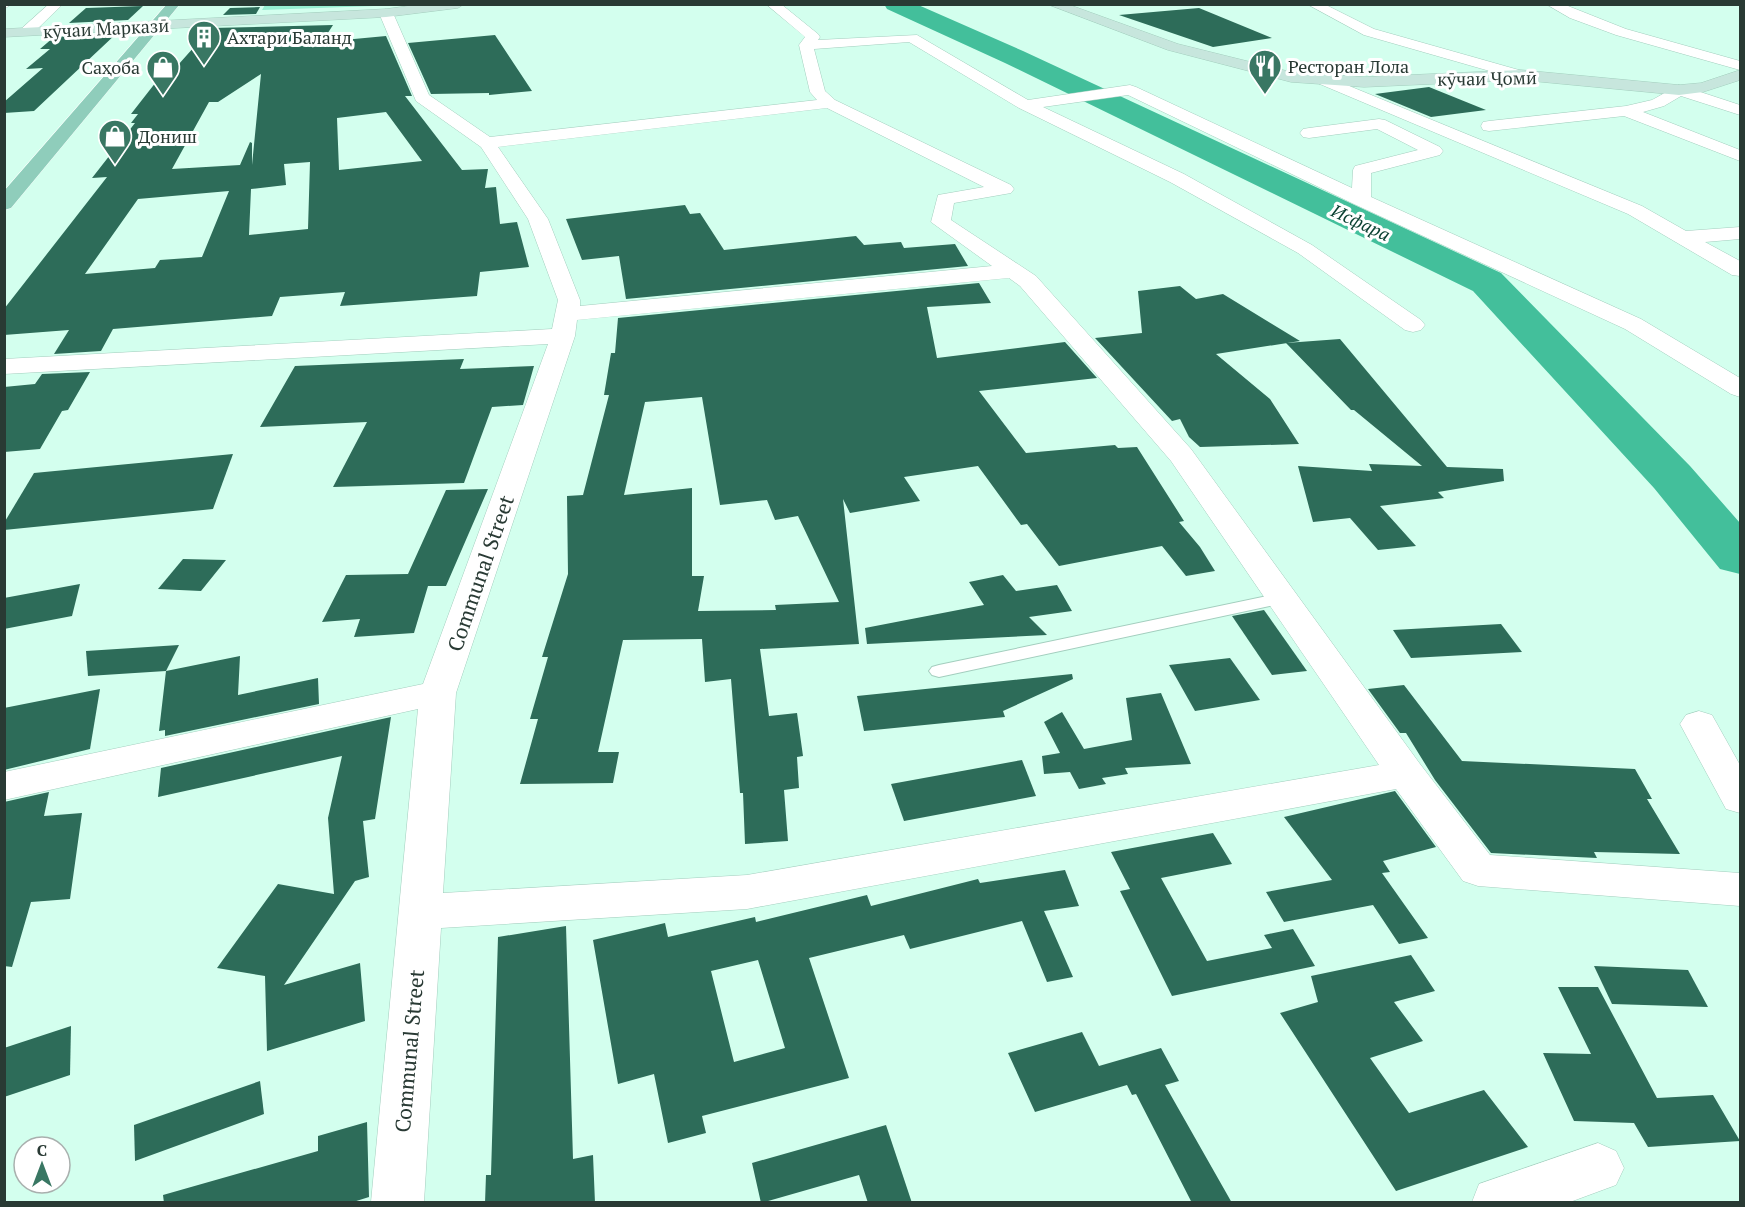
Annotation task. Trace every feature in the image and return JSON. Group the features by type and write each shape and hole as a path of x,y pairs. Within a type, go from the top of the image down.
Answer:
{"main road":[{"path":"4,204 174,4"},
{"name":"кӯчаи Марказӣ","path":"4,33 386,12 458,4"},
{"name":"кӯчаи Ҷомӣ","path":"1053,4 1173,47 1291,77 1364,82 1521,75 1679,90 1703,87 1740,75"}],"street":[{"path":"26,32 57,4"},
{"path":"772,4 813,38 806,45"},
{"path":"1313,4 1370,32 1521,75"},
{"path":"1552,4 1575,17 1606,28 1740,66"},
{"name":"Communal Street","path":"386,12 422,98 487,143 538,219 569,300 565,325 438,693 397,1203"},
{"path":"806,45 912,38 1305,249 1413,325"},
{"path":"806,45 818,92 829,103 1004,189 945,199 941,222 1028,281 1181,455 1406,774 1478,870 1740,890"},
{"path":"1320,79 1635,210 1740,270"},
{"path":"1033,104 1130,90 1361,200 1633,324 1740,388"},
{"path":"1489,126 1626,111 1658,103 1679,90 1740,110"},
{"path":"487,143 829,103"},
{"path":"1626,111 1740,156"},
{"path":"1309,133 1379,124 1434,151 1362,170 1361,200"},
{"path":"1682,237 1740,233"},
{"path":"4,367 565,325 1013,271"},
{"path":"4,786 438,693"},
{"path":"1699,724 1740,799"},
{"path":"420,912 747,892 1406,774"},
{"path":"1498,1203 1598,1168"}],"lane":[{"path":"939,671 1282,598"}],"green space":[{"path":"265,4 402,5 262,10"}],"building":[{"path":"143,6 128,20 69,23 86,8"},
{"path":"260,7 256,14 223,15 230,8"},
{"path":"1199,8 1272,38 1213,47 1119,15"},
{"path":"333,25 322,42 386,36 412,96 405,96 462,170 488,169 485,188 496,187 500,224 517,222 529,267 480,272 477,296 340,306 345,292 280,297 272,316 113,329 101,351 54,354 69,330 4,335 4,309 107,177 92,178 135,123 131,123 138,114 131,114 156,82 161,82 166,74 170,74 211,28","holes":["261,74 252,165 252,143 250,142 240,165 172,169 209,102 218,102","386,112 422,161 339,170 337,118","310,162 308,229 249,235 251,189 286,185 284,164","229,191 202,257 160,260 155,268 85,274 138,199"]},
{"path":"117,33 34,111 4,113 4,102 43,68 26,69 50,49 40,49 54,37"},
{"path":"495,35 532,91 489,95 489,93 431,94 408,43"},
{"path":"1429,87 1486,110 1431,117 1375,94"},
{"path":"685,205 690,214 700,213 724,250 856,236 864,245 901,242 904,248 955,244 968,266 626,299 619,256 582,260 566,219"},
{"path":"979,283 991,303 927,307 937,358 1065,342 1097,378 979,391 1026,453 1115,445 1118,448 1137,447 1184,521 1179,522 1200,547 1215,571 1186,576 1162,546 1059,566 1027,524 1021,525 978,466 904,477 920,501 850,513 843,499 859,644 760,649 769,716 797,713 803,756 797,757 799,788 784,790 788,841 745,844 743,793 740,793 731,679 705,682 702,639 623,640 598,752 619,752 613,783 520,784 538,719 530,719 548,657 542,657 568,574 567,496 583,495 609,395 604,395 611,353 615,353 618,318","holes":["702,397 720,505 767,500 775,520 798,516 839,602 775,605 776,610 698,611 704,576 692,576 692,488 624,495 645,402"]},
{"path":"1180,286 1196,299 1223,294 1300,341 1216,354 1270,399 1299,444 1200,447 1189,437 1180,419 1172,421 1095,338 1142,333 1138,291"},
{"path":"1340,339 1447,467 1503,469 1504,481 1438,492 1444,498 1380,506 1416,546 1378,550 1350,518 1313,522 1298,466 1372,471 1369,464 1422,466 1354,410 1351,410 1286,343"},
{"path":"464,359 460,369 534,366 523,405 492,407 464,483 333,487 367,422 260,427 295,366"},
{"path":"90,372 68,410 62,411 40,449 4,452 4,387 35,384 42,374"},
{"path":"233,454 213,509 4,530 4,523 34,473"},
{"path":"488,489 446,586 428,586 414,633 354,637 360,619 322,622 346,575 408,574 446,490"},
{"path":"183,559 226,560 201,591 158,589"},
{"path":"1003,575 1016,591 1057,585 1072,611 1029,617 1047,635 867,644 865,628 984,605 969,582"},
{"path":"80,584 72,616 4,629 4,598"},
{"path":"1264,610 1307,671 1272,675 1232,616"},
{"path":"1501,624 1522,652 1411,658 1393,630"},
{"path":"179,645 166,671 88,676 86,651"},
{"path":"240,656 238,695 318,678 319,704 165,736 165,730 159,731 166,671"},
{"path":"1230,658 1260,700 1195,711 1169,665"},
{"path":"1072,674 1073,679 1003,711 1005,717 864,731 857,696"},
{"path":"1404,685 1462,761 1635,769 1652,799 1647,799 1680,854 1594,852 1597,858 1491,853 1435,780 1406,733 1400,733 1368,689"},
{"path":"100,689 90,749 4,770 4,708"},
{"path":"1161,693 1191,764 1125,768 1128,774 1102,778 1106,784 1079,789 1070,772 1044,774 1042,756 1060,753 1044,722 1062,712 1084,749 1132,740 1126,698"},
{"path":"391,717 375,819 363,821 369,877 355,881 284,985 360,963 365,1021 267,1051 265,976 217,968 278,884 334,894 328,818 342,756 158,797 161,768"},
{"path":"1022,760 1036,796 904,821 891,784"},
{"path":"1395,791 1436,847 1383,861 1390,872 1382,873 1428,938 1399,944 1373,905 1284,922 1266,892 1332,880 1284,817"},
{"path":"49,792 44,816 82,813 70,899 31,902 12,967 4,966 4,802"},
{"path":"1213,833 1232,864 1161,878 1207,961 1272,948 1264,935 1293,929 1315,966 1172,996 1120,891 1130,889 1111,852"},
{"path":"1065,870 1079,906 1044,911 1073,977 1047,982 1022,921 910,949 904,935 809,958 849,1078 702,1116 706,1133 668,1143 654,1074 618,1084 593,940 665,923 668,937 755,917 756,922 867,895 871,906 978,879 980,883","holes":["758,960 785,1048 734,1062 711,971"]},
{"path":"566,926 573,1159 593,1155 595,1203 485,1203 486,1175 491,1175 498,937"},
{"path":"1411,955 1435,991 1394,1002 1423,1041 1370,1058 1409,1113 1484,1090 1528,1147 1396,1191 1280,1013 1318,1002 1311,976"},
{"path":"1594,966 1688,970 1708,1007 1612,1004"},
{"path":"1558,987 1598,987 1657,1098 1713,1095 1740,1141 1648,1147 1634,1123 1574,1121 1543,1053 1591,1054"},
{"path":"71,1026 70,1075 4,1097 4,1048"},
{"path":"1082,1032 1099,1066 1161,1048 1179,1081 1165,1085 1232,1203 1192,1203 1136,1094 1132,1095 1127,1085 1035,1112 1008,1053"},
{"path":"260,1081 264,1114 135,1161 134,1125"},
{"path":"367,1122 369,1197 350,1203 164,1203 163,1195 318,1151 318,1136"},
{"path":"886,1125 912,1203 868,1203 859,1175 761,1203 752,1163"}],"waterway":[{"name":"Исфара","path":"895,4 1014,57 1487,282 1672,477 1740,557"}],"place":[{"name":"Ахтари Баланд","path":"204,66"},
{"name":"Ресторан Лола","path":"1265,95"},
{"name":"Саҳоба","path":"163,96"},
{"name":"Дониш","path":"115,165"}]}
